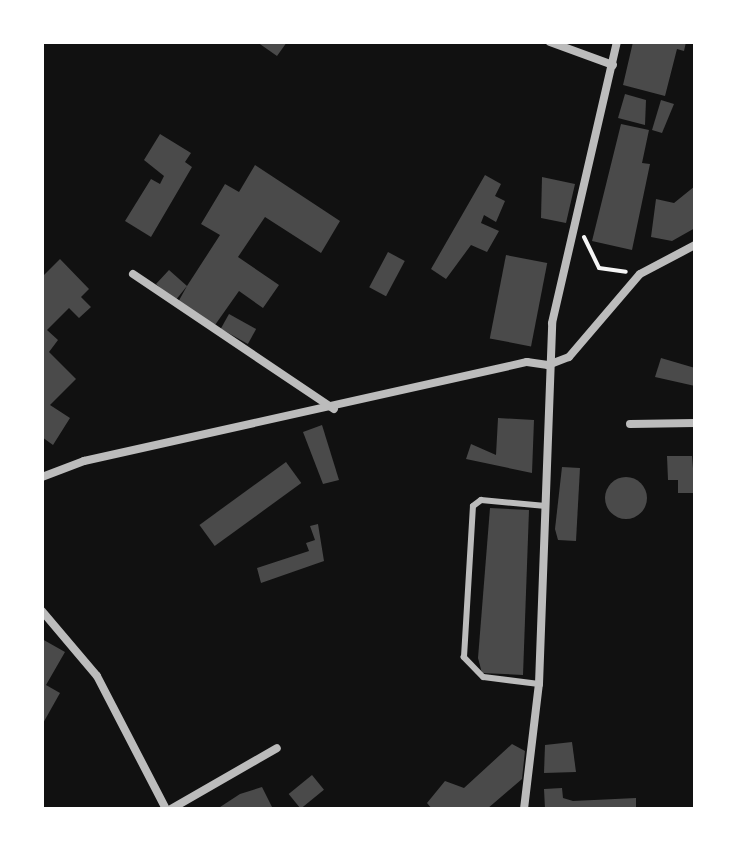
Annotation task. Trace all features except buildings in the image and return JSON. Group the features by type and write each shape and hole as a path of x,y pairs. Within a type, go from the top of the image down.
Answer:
{"street":[{"path":"550,42 613,65"},
{"path":"524,809 539,684 548,365 573,234 617,42"},
{"path":"42,477 84,461 334,409 527,362 548,365 569,357 640,274 695,245"},
{"path":"133,274 334,409"},
{"path":"630,424 695,423"},
{"path":"42,611 97,676 169,809 277,748"}],"lane":[{"path":"539,684 483,677 464,657 473,506 481,500 546,506"}],"path":[{"path":"573,234 590,238 599,268 640,274"}]}
